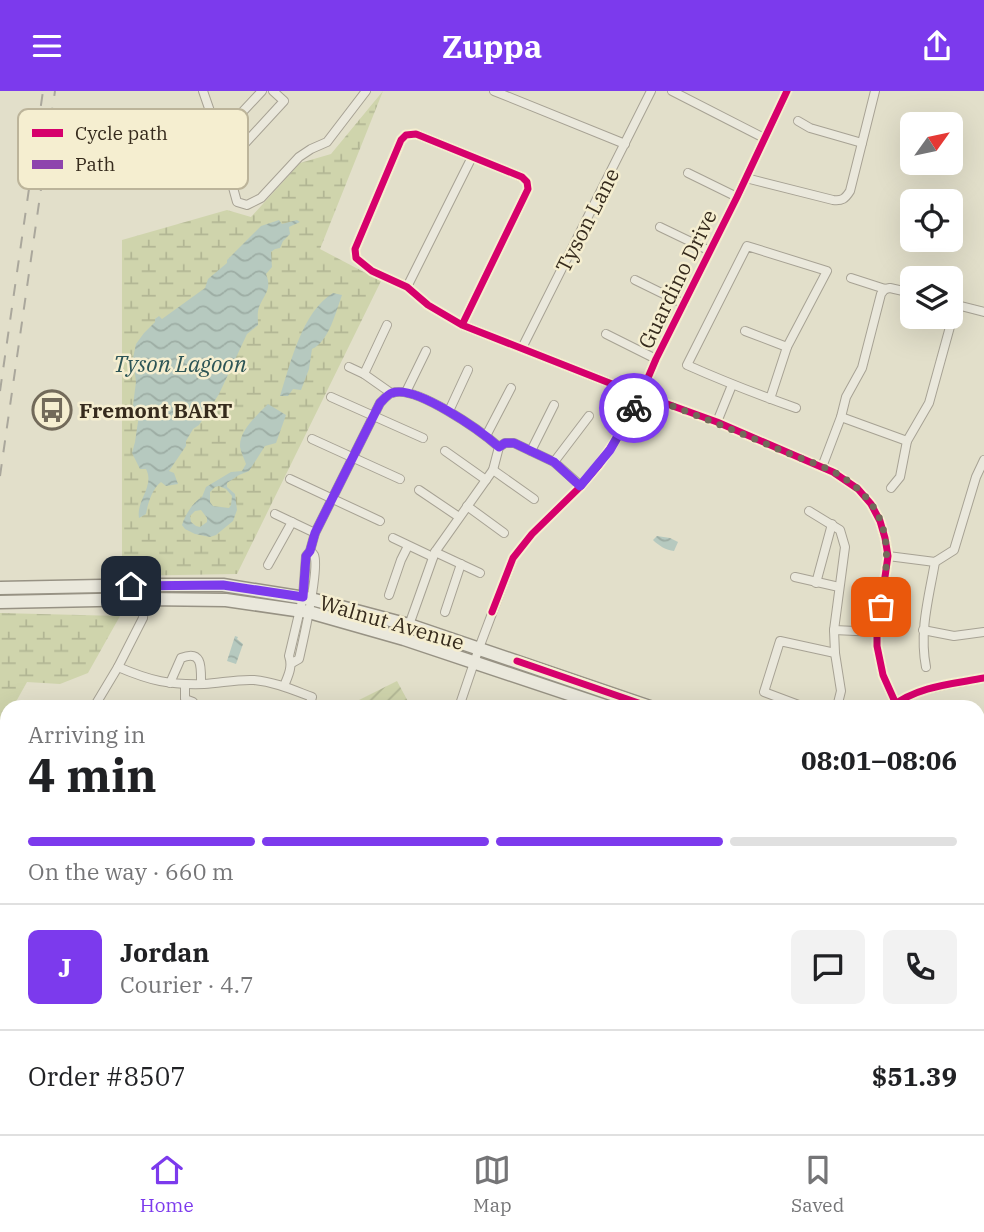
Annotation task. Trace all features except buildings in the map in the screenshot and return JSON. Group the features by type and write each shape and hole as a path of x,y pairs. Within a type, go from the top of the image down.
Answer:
{"main road":[{"name":"Walnut Avenue","path":"0,588 223,585 307,598 409,625 629,700"},
{"name":"Walnut Avenue","path":"0,602 226,600 304,612 404,639 587,700"}],"street":[{"path":"203,91 209,109"},
{"path":"245,109 262,91"},
{"path":"248,140 284,101 273,91"},
{"path":"233,189 237,202 247,205 261,198 299,157 327,142 366,91"},
{"path":"494,91 625,144"},
{"name":"Tyson Lane","path":"523,348 651,91"},
{"path":"673,91 764,138"},
{"name":"Guardino Drive","path":"461,700 513,558 610,450 640,394 787,91"},
{"path":"746,178 833,201 846,198 875,91"},
{"path":"797,121 810,128 862,143"},
{"path":"462,325 528,189 527,182 522,177 416,134 406,135 401,140 355,249 356,258 372,271 407,287 428,305 462,325 717,422 822,467 859,489 880,521 888,556 877,632 879,658 891,700"},
{"path":"407,287 472,157"},
{"path":"688,173 737,197"},
{"path":"660,227 710,251"},
{"path":"770,399 787,347 827,271 747,246 687,365 732,385 770,399 796,408"},
{"path":"851,278 885,289 900,290"},
{"path":"635,280 684,304"},
{"path":"822,467 846,397 862,368 881,294 885,289"},
{"path":"963,307 984,312"},
{"path":"364,374 387,325"},
{"path":"891,488 900,477 908,441 929,403 947,329"},
{"path":"745,331 787,347"},
{"path":"606,334 656,359"},
{"path":"406,392 426,351"},
{"path":"349,367 391,393"},
{"path":"449,411 468,370"},
{"path":"717,422 732,385"},
{"path":"486,436 511,388"},
{"path":"284,686 292,663 289,656 304,612 315,566 314,556 310,551 315,533 380,403 391,393 406,392 449,411 499,447"},
{"path":"331,397 423,438"},
{"path":"531,451 554,405"},
{"path":"554,462 589,416"},
{"path":"841,417 908,441"},
{"path":"312,439 400,479"},
{"path":"409,625 434,554 493,470 499,447 505,443 514,443 554,462 580,486"},
{"path":"444,451 486,480"},
{"path":"888,556 935,562 954,550 976,477 984,460"},
{"path":"493,470 534,499"},
{"path":"290,479 380,521"},
{"path":"419,489 459,517"},
{"path":"467,506 504,533"},
{"path":"809,511 840,530 845,547 834,630 841,691 839,700"},
{"path":"275,514 315,533"},
{"path":"268,565 292,522"},
{"path":"816,583 832,524"},
{"path":"393,538 480,573"},
{"path":"389,595 408,546"},
{"path":"926,667 922,648 923,630 935,562"},
{"path":"444,613 461,564"},
{"path":"795,577 839,587"},
{"path":"98,700 143,618 145,599"},
{"path":"834,630 877,632"},
{"path":"923,630 954,636 984,632"},
{"path":"785,700 764,692 780,641 835,653"},
{"path":"170,683 181,658 193,656 201,666 201,684"},
{"path":"118,667 154,681 170,683 201,684 252,680 284,686 312,697 311,700"},
{"path":"901,700 933,687 984,678"},
{"path":"183,700 185,684"}],"green space":[{"path":"383,91 320,249 381,281 237,574 122,576 122,240 227,210 251,217 300,163 331,154"},
{"path":"0,613 120,616 88,673 60,684 27,682 17,700 0,700"},
{"path":"397,681 407,700 359,700"}],"water":[{"name":"Tyson Lagoon","path":"279,220 282,224 297,220 300,222 289,227 290,234 280,248 271,252 272,267 266,274 268,287 258,309 258,325 247,334 219,394 199,425 193,429 186,446 169,471 174,473 178,484 166,486 161,482 153,492 146,514 139,518 148,475 146,469 140,469 132,453 139,415 133,405 136,382 133,358 136,344 155,319 159,316 162,319 205,288 208,279 227,263 261,226"},
{"path":"333,293 342,295 327,333 312,349 309,369 301,390 293,389 288,396 280,396 293,353 306,325 322,301"},
{"path":"268,404 286,415 276,443 265,446 249,471 227,483 227,487 235,494 237,510 233,521 210,537 185,529 182,525 185,517 202,497 206,487 231,472 242,471 246,464 240,447 242,435","holes":["219,486 232,496 229,508 213,506 210,502 210,492","201,510 207,522 200,527 191,522 190,516"]},
{"path":"657,536 678,542 674,551 655,542 653,540"},
{"path":"235,636 243,644 236,664 227,661"}],"railway":[{"path":"40,109 43,91"},
{"path":"52,109 55,91"},
{"path":"0,391 29,189"},
{"path":"0,476 41,189"}],"cycle path":[{"path":"492,612 513,558 532,534 581,486 615,441 641,394 787,91"},
{"path":"416,134 522,177 527,182 528,189 462,325 428,305 407,287 372,271 356,258 355,249 401,140 406,135 416,134"},
{"path":"462,325 717,422 833,472 858,489 871,504 885,538 888,556 877,646 883,675 894,700"},
{"path":"517,661 630,700"},
{"path":"901,700 924,690 984,678"}],"way so far":[{"path":"634,408 640,394 717,422 822,467 859,489 871,504 885,538 888,556 881,607"}],"place":[{"name":"Fremont BART","path":"52,410"}],"route":[{"path":"131,586 223,585 303,597 306,556 315,533 380,403 391,393 406,392 449,411 499,447 505,443 514,443 554,462 580,486 610,450 634,408"}]}
